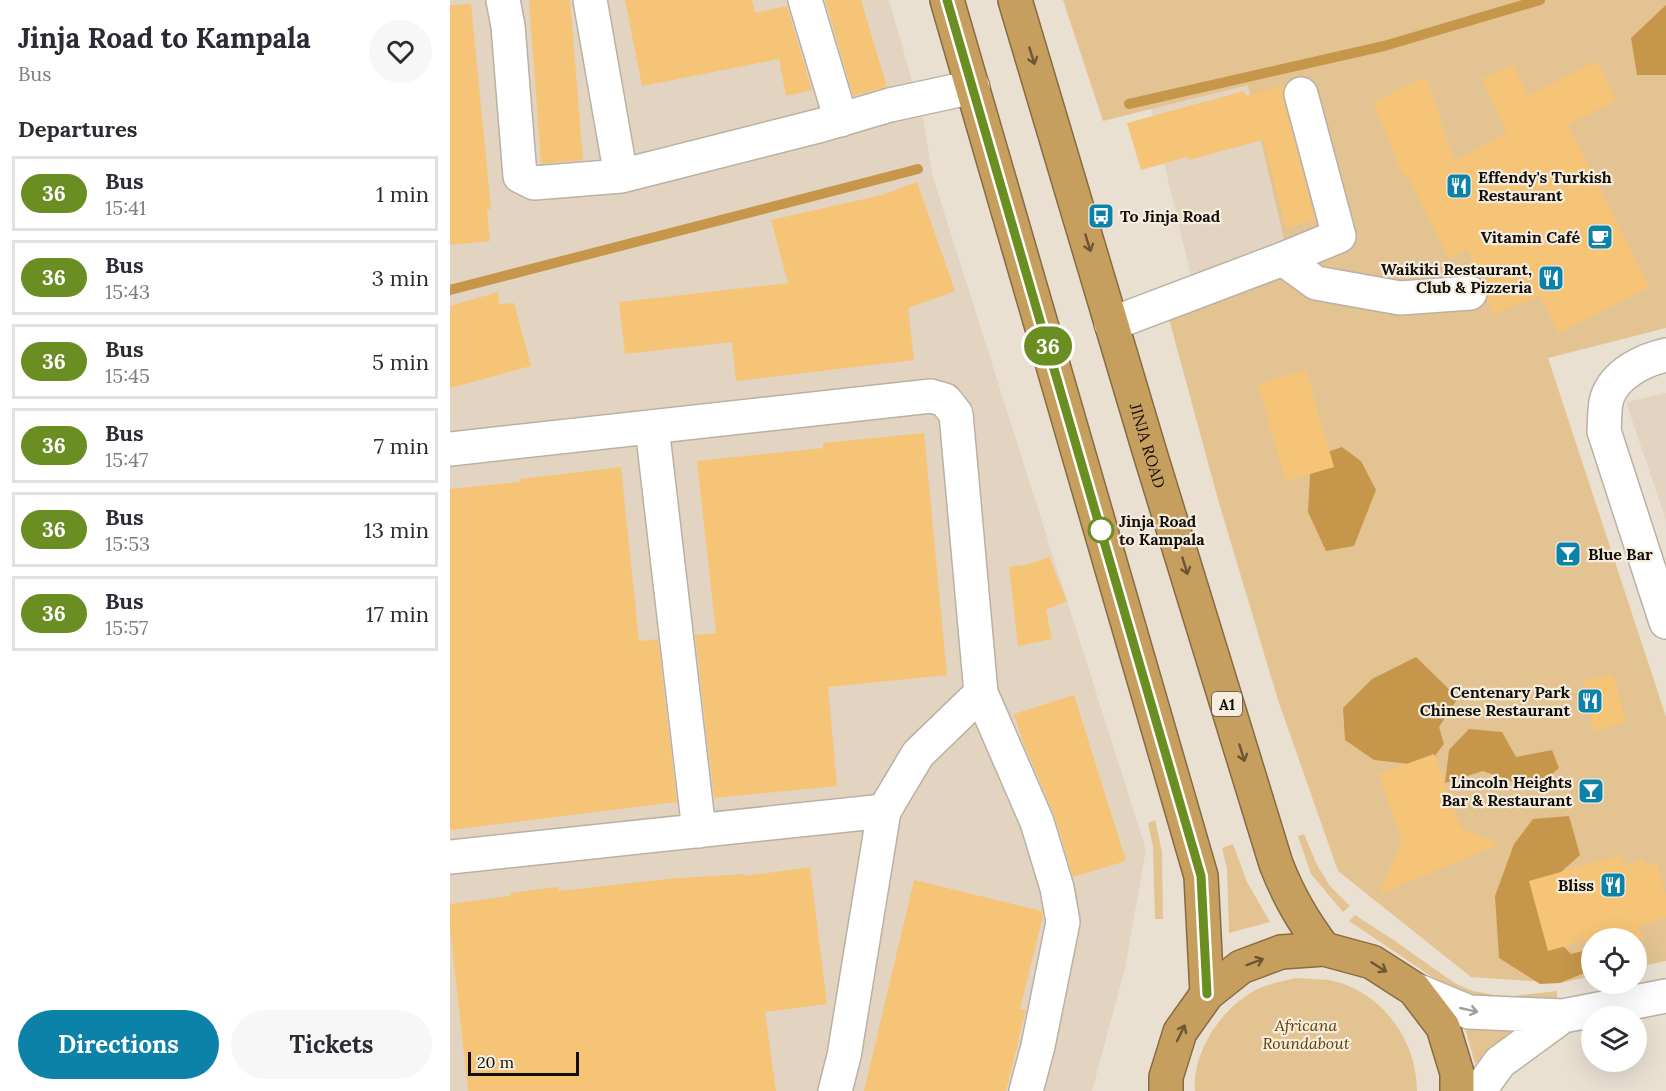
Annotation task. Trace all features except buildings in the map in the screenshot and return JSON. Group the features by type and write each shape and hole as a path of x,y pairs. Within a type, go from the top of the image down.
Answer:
{"highway":[{"path":"947,0 1201,876 1207,994"},
{"name":"JINJA ROAD","path":"1015,0 1276,864 1288,895 1300,917 1324,949"},
{"path":"1166,1091 1166,1077 1180,1032 1207,994 1241,967 1281,952 1324,949 1372,962 1414,989 1443,1028 1457,1073 1457,1091"}],"street":[{"path":"503,0 508,26 520,176 534,183 621,176 841,120 890,105 973,87"},
{"path":"590,0 621,176"},
{"path":"805,0 841,120"},
{"path":"1112,324 1339,236 1301,94"},
{"path":"1283,259 1316,283 1326,285 1400,298 1470,293"},
{"path":"1666,355 1653,358 1621,376 1607,398 1604,431 1666,622"},
{"path":"450,449 931,396 945,400 956,414 981,693 1037,822 1057,888 1063,922 1038,1046 1026,1091"},
{"path":"652,427 699,831"},
{"path":"835,1091 844,1056 884,811 918,754 981,693"},
{"path":"450,857 884,811"},
{"path":"1414,989 1469,1011 1563,1016 1666,996"},
{"path":"1479,1091 1500,1062 1563,1016"}],"shaded area":[{"path":"450,0 889,0 924,122 932,174 1146,850 1125,968 1092,1091 450,1091"},
{"path":"1666,5 1666,75 1637,75 1631,38"},
{"path":"1248,84 1285,244 1191,276 1151,109"},
{"path":"1666,393 1666,521 1626,402"},
{"path":"1342,447 1361,461 1376,490 1354,546 1326,551 1308,512 1311,458"},
{"path":"1416,657 1458,698 1439,727 1444,744 1427,766 1374,760 1345,740 1343,708 1372,679"},
{"path":"1469,729 1502,732 1516,757 1552,750 1559,768 1545,780 1514,782 1483,771 1445,783 1449,750"},
{"path":"1569,816 1580,855 1542,889 1551,934 1571,954 1581,952 1581,974 1560,983 1540,984 1499,958 1495,896 1514,844 1533,819"}],"green space":[{"path":"1063,0 1666,0 1666,328 1548,358 1666,717 1666,961 1647,965 1647,928 1581,928 1581,978 1560,983 1471,977 1338,871 1278,700 1219,503 1160,286 1285,244 1248,85 1103,121"},
{"path":"1155,820 1162,852 1163,919 1155,919 1153,847 1148,823"},
{"path":"1304,834 1317,865 1330,886 1350,906 1343,912 1311,874 1298,836"},
{"path":"1233,844 1247,882 1270,922 1229,933 1227,869 1222,848"},
{"path":"1355,915 1456,984 1473,991 1505,997 1557,991 1557,1000 1504,1005 1459,995 1349,921"},
{"name":"Africana Roundabout","path":"1296,978 1329,980 1348,986 1365,994 1380,1006 1403,1036 1411,1054 1417,1091 1195,1091 1195,1076 1204,1045 1222,1018 1246,996 1260,988"},
{"path":"1524,1026 1475,1064 1465,1028"}],"waterway":[{"path":"1129,104 1384,46 1540,0"},
{"path":"450,290 918,169"}],"bus line":[{"name":"36","path":"947,0 1201,876 1207,994"}],"place":[{"name":"Effendy's Turkish Restaurant","path":"1459,186"},
{"name":"To Jinja Road","path":"1101,216"},
{"name":"Vitamin Café","path":"1600,237"},
{"name":"Waikiki Restaurant, Club & Pizzeria","path":"1551,278"},
{"name":"Jinja Road to Kampala","path":"1101,530"},
{"name":"Blue Bar","path":"1568,554"},
{"name":"Centenary Park Chinese Restaurant","path":"1590,701"},
{"name":"Lincoln Heights Bar & Restaurant","path":"1591,791"},
{"name":"Bliss","path":"1613,885"}]}
